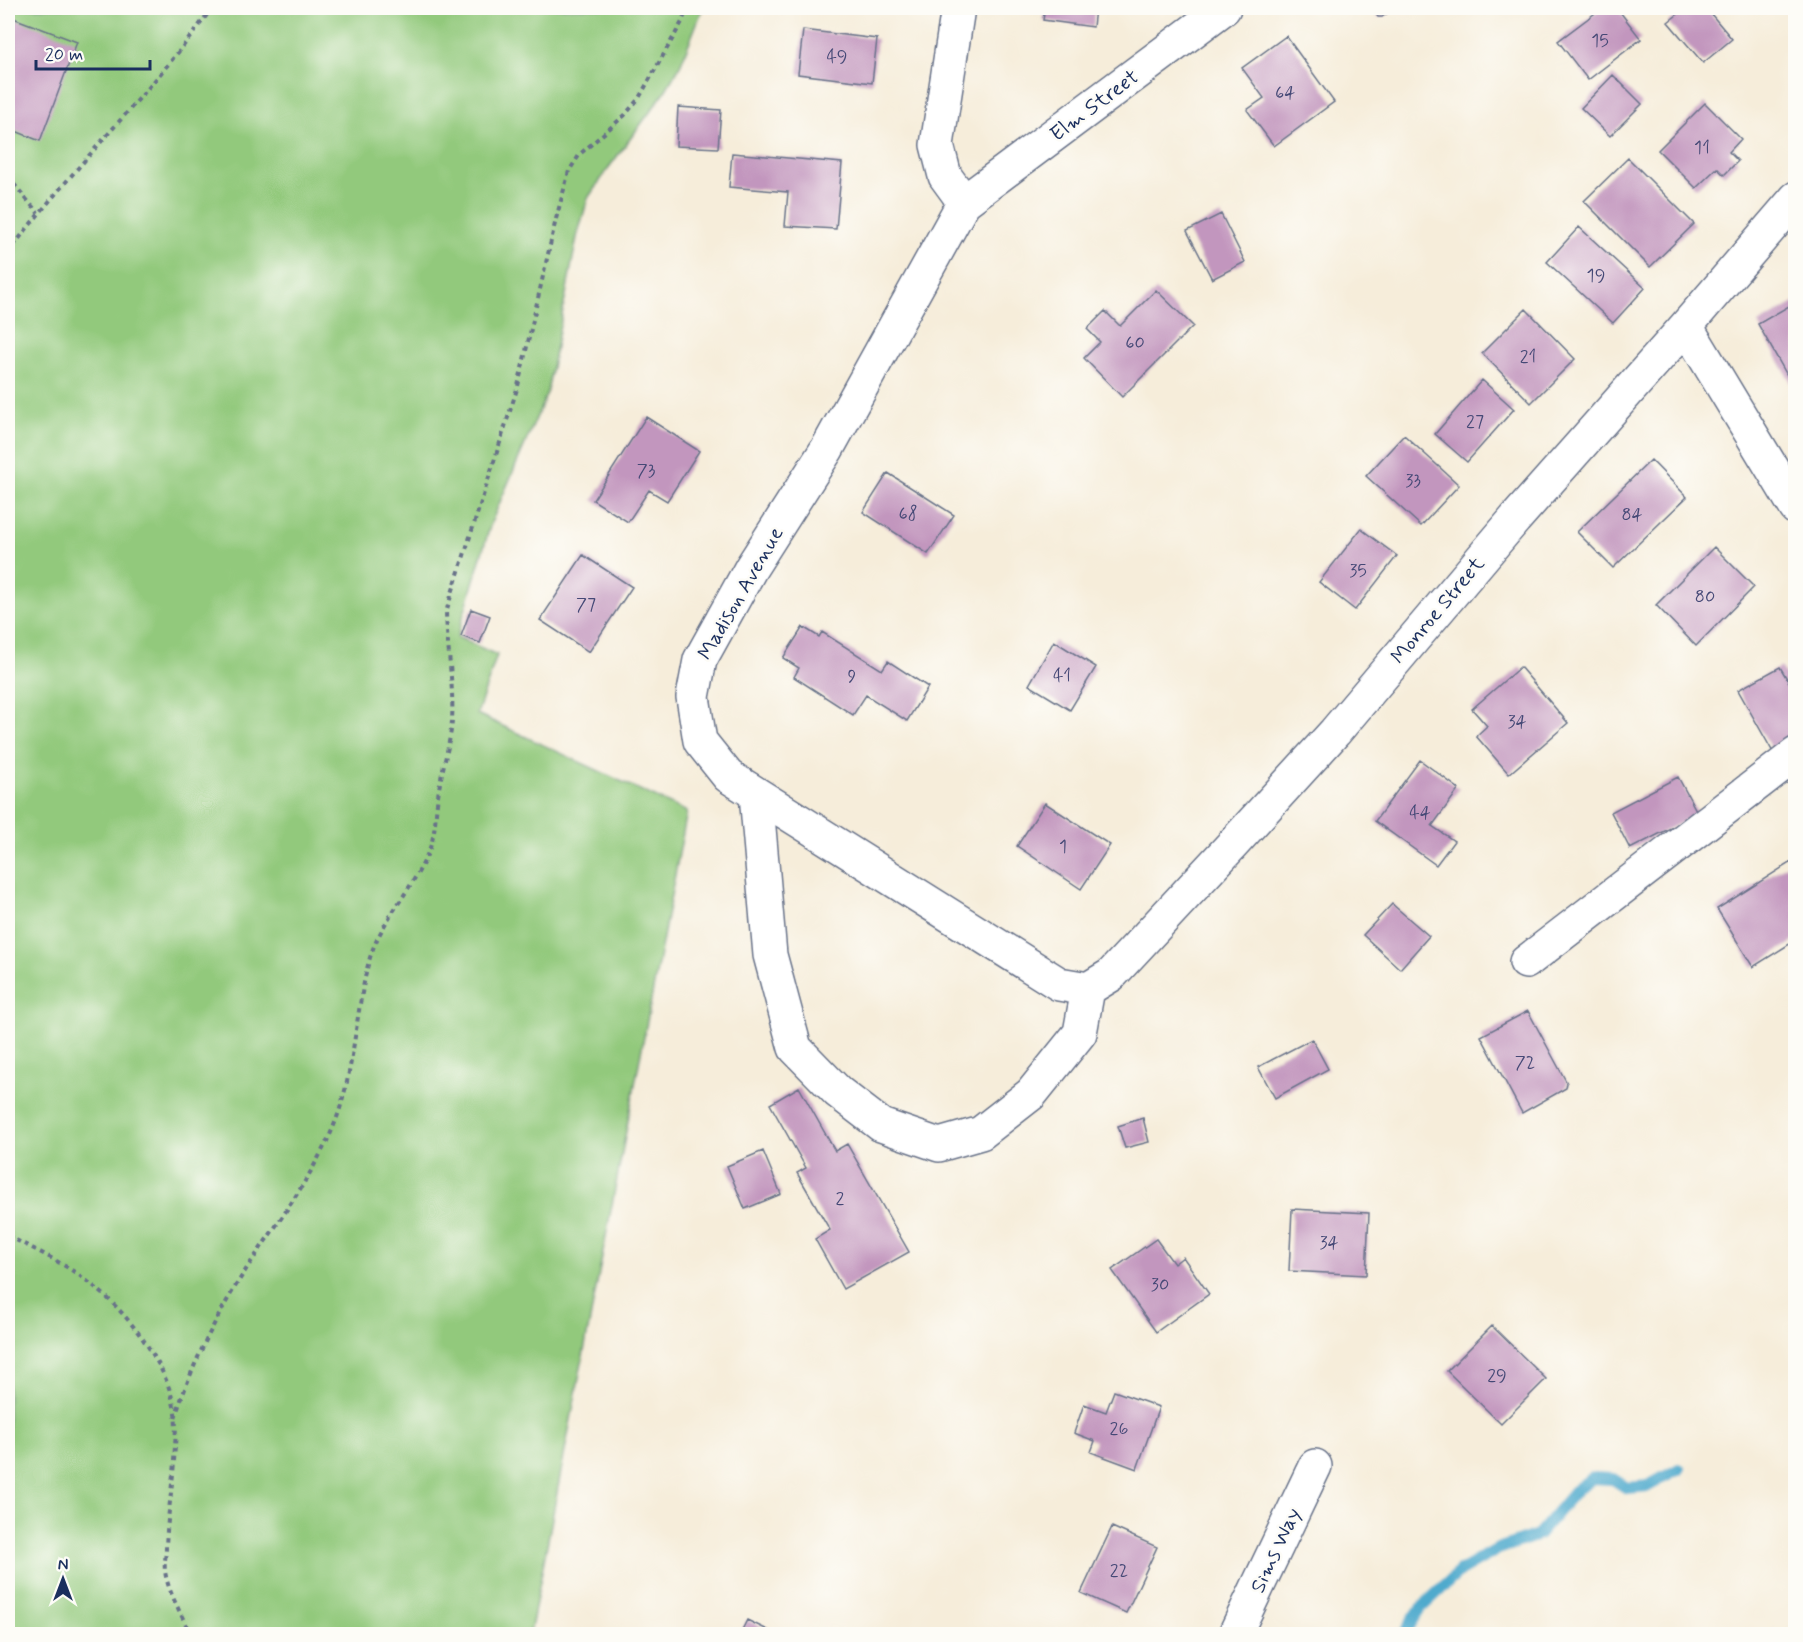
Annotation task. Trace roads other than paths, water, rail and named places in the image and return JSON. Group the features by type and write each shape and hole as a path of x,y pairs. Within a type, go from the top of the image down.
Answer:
{"street":[{"path":"958,8 937,145 945,176 964,202"},
{"name":"Elm Street","path":"964,202 1224,8"},
{"name":"Monroe Street","path":"1074,986 1111,975 1335,732 1515,519 1796,198"},
{"name":"Madison Avenue","path":"964,202 827,449 751,568 700,660 693,697 700,741 728,776 1074,986"},
{"path":"1686,326 1796,508"},
{"path":"1526,962 1796,754"},
{"path":"756,794 770,955 795,1048 838,1092 880,1125 939,1145 981,1133 1031,1094 1080,1033 1074,986"},
{"name":"Sims Way","path":"1235,1635 1315,1466"}],"waterway":[{"path":"1404,1634 1421,1608 1460,1571 1498,1549 1538,1535 1577,1489 1592,1478 1613,1479 1627,1488 1648,1486 1679,1469"}]}
